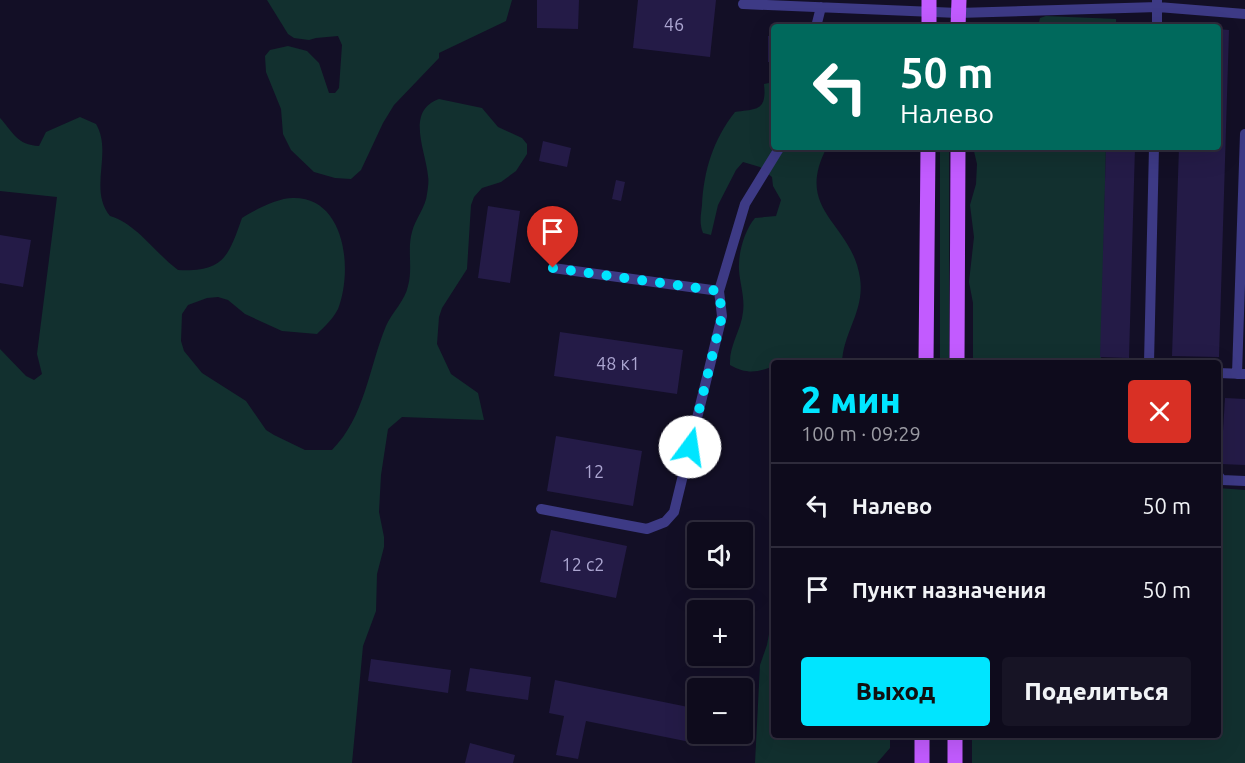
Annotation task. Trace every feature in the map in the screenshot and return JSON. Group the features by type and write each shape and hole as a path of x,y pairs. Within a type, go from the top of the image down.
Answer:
{"main road":[{"path":"929,6 929,24"},
{"path":"926,360 928,150"},
{"path":"957,360 958,150"},
{"path":"922,738 922,763"},
{"path":"955,738 955,763"}],"lane":[{"path":"1157,3 1157,24"},
{"path":"743,4 821,7 839,4 929,6 958,13 1157,3 1245,14"},
{"path":"817,24 821,7"},
{"path":"1221,373 1241,374 1245,134"},
{"path":"541,509 647,529 665,522 674,512 722,316 719,291 745,204 778,150"},
{"path":"1149,360 1154,150"},
{"path":"553,268 719,291"},
{"path":"1221,479 1245,481"}],"green space":[{"path":"267,0 512,0 506,21 439,53 439,58 394,105 361,170 351,179 335,178 314,172 291,150 283,134 281,109 266,72 265,56 270,50 288,46 307,51 319,63 329,93 335,93 339,88 342,45 338,36 309,40 294,38 288,34"},
{"path":"1046,16 1116,19 1116,24 1039,24 1040,18"},
{"path":"771,83 771,150 826,150 818,169 817,187 820,202 855,259 861,290 842,360 771,360 771,367 752,372 730,365 731,351 743,312 739,270 741,250 748,229 755,218 776,216 781,200 773,186 772,177 760,167 743,162 736,170 718,205 711,235 703,233 701,216 703,192 715,145 735,112 755,109 762,104 765,93 764,84"},
{"path":"439,99 482,108 498,127 522,138 527,144 527,154 516,171 501,182 482,188 474,197 471,205 467,269 442,308 439,317 437,344 451,374 478,393 484,420 402,417 388,429 381,475 379,512 384,547 377,574 376,611 363,646 352,763 0,763 0,349 26,376 34,380 42,374 37,354 57,197 0,191 0,118 20,140 39,146 46,132 80,117 96,124 101,135 102,147 101,194 110,216 129,225 178,270 205,268 222,260 242,218 266,205 293,198 311,201 324,210 334,223 341,239 345,275 338,309 317,334 282,331 245,314 228,300 218,297 207,298 188,305 182,314 181,341 184,351 202,373 246,401 266,430 305,450 332,450 343,437 359,407 386,326 406,291 410,273 410,245 413,227 425,204 428,185 420,122 429,105"},
{"path":"940,150 949,150 949,360 940,360"},
{"path":"974,150 1106,150 1101,360 973,360 973,303 969,282 974,237 970,205 976,184 977,164"},
{"path":"1221,488 1245,490 1245,763 972,763 972,738 1221,738"},
{"path":"771,623 771,738 890,738 890,748 877,763 755,763 760,665"}],"building":[{"path":"537,0 579,0 578,29 537,28"},
{"path":"638,0 716,0 710,57 633,48"},
{"path":"1221,29 1229,30 1219,357 1172,356 1179,150 1221,150"},
{"path":"768,36 771,36 771,62 768,62"},
{"path":"543,141 571,148 567,167 539,161"},
{"path":"1106,150 1135,150 1129,358 1100,357"},
{"path":"616,180 625,182 621,201 612,199"},
{"path":"488,206 520,211 510,283 478,278"},
{"path":"0,235 31,240 23,287 0,283"},
{"path":"560,332 683,350 677,394 554,376"},
{"path":"1225,398 1245,399 1245,465 1221,464"},
{"path":"556,436 642,451 633,506 547,491"},
{"path":"551,530 627,546 616,598 540,582"},
{"path":"371,659 451,670 448,693 368,681"},
{"path":"470,668 531,677 528,700 466,691"},
{"path":"555,680 687,707 687,741 586,721 578,759 556,755 564,716 549,713"},
{"path":"470,743 515,755 513,763 465,763"}],"route":[{"path":"553,268 719,291 722,316 690,447"}]}
